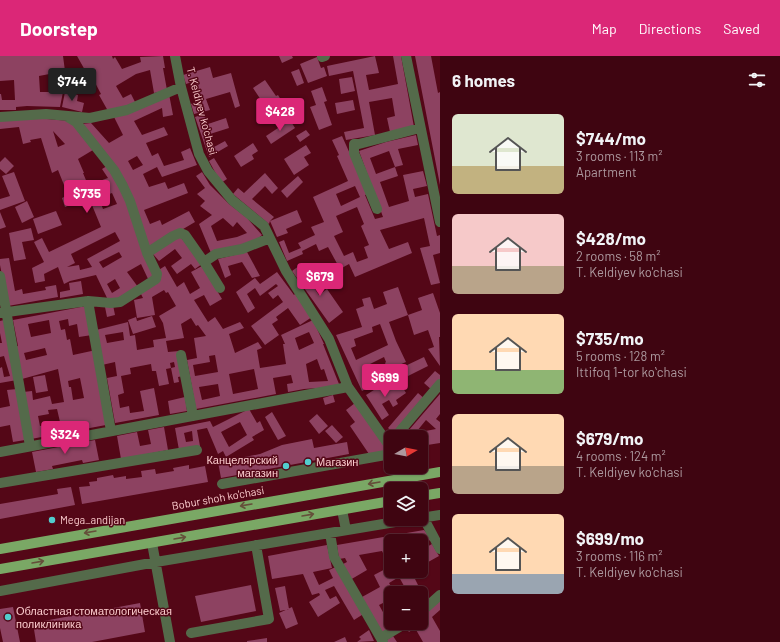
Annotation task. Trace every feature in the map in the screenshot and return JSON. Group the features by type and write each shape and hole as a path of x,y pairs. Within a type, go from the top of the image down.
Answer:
{"main road":[{"name":"Bobur shoh ko'chasi","path":"0,549 440,472"},
{"path":"428,495 440,493"},
{"path":"0,569 384,502"}],"street":[{"name":"T. Keldiyev ko'chasi","path":"175,56 181,87 199,154 208,171 232,200 264,226 286,270 329,339 348,387 384,436"},
{"path":"406,56 440,222"},
{"path":"0,117 46,114 90,118 127,110 181,87"},
{"path":"3,313 88,301 111,303 120,302 156,279 157,274 147,253 124,186 114,170 76,122 66,116"},
{"path":"377,209 354,152 354,144 420,128"},
{"path":"147,253 173,236 180,233 186,235 220,288"},
{"path":"204,262 216,254 242,249 270,238"},
{"path":"0,276 3,313 30,446"},
{"path":"88,301 111,431"},
{"path":"181,354 193,416"},
{"path":"403,430 440,384"},
{"path":"0,452 348,387"},
{"path":"222,484 384,447"},
{"path":"0,482 197,450"},
{"path":"342,510 346,530"},
{"path":"428,516 440,515"},
{"path":"0,591 156,562 384,524"},
{"path":"427,526 440,549"},
{"path":"330,533 334,557 382,640 396,630"},
{"path":"152,543 170,642"},
{"path":"191,633 269,619 256,545"},
{"path":"428,606 440,595"}],"building":[{"path":"0,56 63,56 65,71 39,76 40,92 63,92 60,107 27,106 16,107 16,110 0,110 0,94 2,100 15,100 14,80 0,81"},
{"path":"77,56 112,56 113,59 115,57 122,69 141,62 140,57 163,56 165,68 163,68 167,90 154,93 150,70 136,74 116,86 123,98 131,94 135,102 120,110 108,111 99,95 101,94 92,77 90,79"},
{"path":"279,56 292,56 293,58 282,63"},
{"path":"375,56 379,73 366,75 369,90 398,84 393,56 401,56 414,127 390,132 387,118 395,116 392,98 369,102 375,135 346,140 344,132 364,128 353,71 329,76 327,66"},
{"path":"415,56 431,56 438,93 440,92 440,185"},
{"path":"317,57 321,68 324,67 327,76 308,83 300,64"},
{"path":"210,67 213,78 231,73 240,106 235,108 230,92 206,99 210,110 194,114 191,104 201,100 195,81 186,84 183,75"},
{"path":"299,69 304,83 297,86 291,72"},
{"path":"352,77 355,91 341,94 339,79"},
{"path":"265,80 276,96 278,95 281,100 267,109 253,88"},
{"path":"322,87 327,101 324,102 332,125 319,130 310,107 316,105 311,91"},
{"path":"65,92 78,95 77,101 84,103 82,112 62,107"},
{"path":"169,94 173,115 163,117 162,108 134,121 142,135 164,127 168,135 146,143 152,156 158,153 164,166 184,160 181,152 190,148 197,165 162,177 157,167 143,174 149,187 165,182 168,189 184,183 188,193 144,210 150,224 160,220 162,225 189,211 195,222 151,248 144,237 133,199 80,124 91,123 109,143 123,135 114,117","holes":["137,156 143,165 133,170 128,161"]},
{"path":"287,99 296,113 283,121 274,108"},
{"path":"353,100 355,110 337,114 335,103"},
{"path":"204,114 208,124 226,118 229,128 210,134 214,147 225,141 228,146 209,157 195,117"},
{"path":"24,117 70,121 93,150 78,159 88,185 108,178 102,169 107,166 118,180 156,277 149,281 141,264 127,272 138,287 113,301 108,300 96,275 70,281 64,284 58,267 44,274 45,281 35,283 32,268 44,262 34,242 42,238 49,252 101,227 87,193 81,195 83,200 65,207 62,198 68,195 58,170 52,173 41,138 30,140 31,142 23,144 19,127 0,129 0,120","holes":["53,131 65,144 58,147","112,193 117,204 103,209 99,198","115,232 120,241 87,259 92,267 80,270 79,265 67,267 75,263 71,254","119,252 122,257 103,268 99,262","115,279 120,288 112,293 107,284"]},
{"path":"290,120 295,128 271,144 266,136"},
{"path":"306,130 310,135 300,142 296,136"},
{"path":"416,135 418,145 398,149 403,165 395,167 398,176 380,182 389,207 409,201 403,175 423,171 427,186 413,189 415,197 428,194 437,236 440,235 440,253 433,255 440,283 431,285 420,248 430,246 424,218 380,230 389,249 408,242 412,253 355,277 349,264 340,269 328,247 319,251 316,244 302,251 303,254 287,261 279,242 284,240 289,253 301,248 298,243 315,235 311,227 324,222 313,197 348,181 332,140 342,136 368,194 365,195 375,219 383,217 359,151 386,142","holes":["389,151 395,167 376,174 370,158","355,186 360,197 341,206 336,194","357,207 364,224 361,226 369,245 364,247 368,258 357,262 353,252 344,256 334,236 343,232 336,216"]},
{"path":"253,143 258,151 252,155 254,159 241,167 234,156"},
{"path":"306,145 311,153 304,157 309,165 294,175 284,159"},
{"path":"5,157 14,166 6,174 0,169 0,162"},
{"path":"214,158 227,179 221,183 209,161"},
{"path":"14,172 25,201 0,210 0,199 10,196 2,176"},
{"path":"202,172 210,185 229,204 247,218 262,235 255,241 211,253 199,224 212,215 200,206 205,201 197,194 205,188 196,176","holes":["223,218 233,227 237,222 247,233 237,237 217,241 211,226"]},
{"path":"265,173 278,188 272,194 265,186 252,199 274,217 269,224 233,194 238,188 244,193"},
{"path":"298,176 303,182 287,198 281,191"},
{"path":"27,201 34,217 22,223 15,207"},
{"path":"297,210 302,222 286,229 288,233 277,237 270,221"},
{"path":"56,211 62,225 38,234 33,219"},
{"path":"0,212 6,227 0,229"},
{"path":"31,228 34,240 22,242 26,259 14,261 9,233"},
{"path":"179,235 202,264 195,269 191,264 177,274 171,266 182,258 175,249 159,261 153,254"},
{"path":"247,252 260,276 252,278 242,262 228,266 231,275 225,278 218,259"},
{"path":"9,258 15,291 22,289 23,294 46,290 45,287 56,285 58,297 8,306 0,259"},
{"path":"165,266 177,287 184,282 190,294 200,288 191,272 202,266 222,299 210,306 204,295 194,300 208,322 215,317 223,329 240,322 244,328 229,334 235,353 258,342 262,348 257,350 260,368 286,364 283,344 285,344 281,335 313,320 339,384 331,387 288,392 287,384 293,383 291,375 273,378 276,394 196,409 187,360 197,358 194,338 206,336 198,325 196,326 191,318 181,324 184,338 166,341 168,352 179,351 183,376 178,377 179,382 174,383 171,368 166,369 169,384 159,386 156,371 152,371 151,364 130,368 131,374 121,376 124,393 118,395 120,408 129,406 130,413 144,411 140,391 154,388 159,415 115,423 107,378 117,376 115,362 102,365 96,330 128,322 130,336 135,335 137,350 154,347 153,340 166,338 163,323 159,316 176,306 168,292 166,293 164,290 152,297 155,315 137,318 134,300 143,298 140,292 161,279 157,271","holes":["123,332 124,340 107,343 105,335","309,332 314,343 299,350 295,338","215,355 218,372 195,376 193,365 210,362 209,356","317,359 321,370 324,369 328,381 309,382 306,364","174,362 175,367 171,368 170,363","254,369 258,389 233,394 229,374","218,384 220,396 202,400 199,387"]},
{"path":"299,266 319,295 327,289 343,312 329,323 292,271"},
{"path":"277,272 312,317 300,325 288,308 276,317 278,320 272,324 279,335 265,345 251,326 283,302 278,295 273,299 268,293 278,286 276,284 260,296 255,288 247,294 255,308 248,313 236,292 255,278 260,284"},
{"path":"81,281 83,294 60,298 60,292 70,290 69,283"},
{"path":"398,287 408,315 389,322 406,362 388,370 384,357 368,365 377,383 362,391 336,335 362,327 356,309 364,306 362,299 370,297 374,309 387,304 383,292","holes":["380,324 388,345 356,360 351,348 356,346 354,339 373,332 372,327"]},
{"path":"433,293 440,313 440,366 428,349 434,347 428,330 414,335 408,315 422,310 418,298"},
{"path":"113,305 115,315 107,317 105,307"},
{"path":"86,306 92,335 79,337 77,324 69,326 68,319 59,321 61,330 65,329 67,340 70,339 73,355 96,350 106,425 31,439 23,392 32,391 33,400 50,396 52,404 64,402 58,369 22,379 13,347 18,346 13,320","holes":["49,320 51,333 31,337 28,324","45,348 47,355 26,360 24,353","80,378 84,398 73,400 71,387 69,387 68,381","57,409 60,422 40,426 38,416 49,414 48,410"]},
{"path":"152,316 156,327 133,334 128,320 136,317 137,321"},
{"path":"4,320 17,380 0,383 0,368 2,367 4,377 10,376 4,356 0,357 0,343 2,343 0,321"},
{"path":"424,357 428,366 408,376 403,367"},
{"path":"435,371 440,375 440,383 433,391 424,383"},
{"path":"45,375 48,391 36,393 33,377"},
{"path":"385,383 390,390 400,383 406,393 396,400 398,404 393,407 389,400 382,404 389,415 382,420 366,395"},
{"path":"17,389 25,440 13,442 10,425 0,427 0,408 10,406 7,390"},
{"path":"418,393 426,400 399,430 390,430 388,428"},
{"path":"440,394 440,414 436,419 440,422 440,443 428,445 428,431 436,429 426,420 418,430 409,430"},
{"path":"333,395 335,402 325,405 323,398"},
{"path":"185,397 187,411 170,414 168,401"},
{"path":"355,403 384,444 384,451 369,454 350,426 355,422 346,410"},
{"path":"249,409 257,423 260,421 264,430 252,437 254,440 226,457 223,451 218,454 207,428 197,430 200,446 179,450 175,428 210,421 213,427","holes":["240,422 247,435 229,447 221,432","192,431 193,441 186,442 184,433"]},
{"path":"272,412 286,436 278,440 265,417"},
{"path":"317,414 328,426 319,434 309,421"},
{"path":"332,425 343,437 336,443 325,431"},
{"path":"164,427 168,450 121,459 117,436 137,432 140,446 151,444 148,430"},
{"path":"312,439 314,448 347,442 349,454 221,478 218,462 260,454 282,445"},
{"path":"95,440 99,460 83,463 82,460 52,466 53,469 36,472 32,452"},
{"path":"189,465 189,469 205,466 208,482 82,504 79,487 90,486 89,482 97,481 97,478 113,475 114,478 126,476 126,479 142,477 141,471 155,469 156,474 174,471 173,468"},
{"path":"71,487 75,505 0,519 0,504 58,494 57,489"},
{"path":"424,530 428,534 401,534"},
{"path":"428,534 432,539 428,541"},
{"path":"384,537 384,555 382,551 359,555 367,570 350,580 341,565 347,562 345,558 339,559 337,545"},
{"path":"432,544 439,556 428,562 428,546"},
{"path":"327,545 332,568 313,572 319,585 333,578 329,570 338,566 365,613 354,620 334,586 325,590 330,599 336,596 340,603 318,617 309,602 320,595 319,593 312,595 303,574 272,579 268,556"},
{"path":"384,570 384,578 397,578 389,583 391,586 384,586 384,602 379,605 384,614 384,630 391,630 382,635 362,597 380,587 374,575"},
{"path":"400,578 414,578 418,586 404,586"},
{"path":"251,585 256,611 201,622 195,596"},
{"path":"285,586 289,609 280,611 275,588"},
{"path":"440,601 440,610 432,617 440,631 440,642 423,642 416,630 428,630 428,610"},
{"path":"140,603 145,632 92,642 36,642 33,623"},
{"path":"13,607 20,642 3,642 0,628 0,609"},
{"path":"292,607 298,624 286,629 279,613"},
{"path":"369,630 374,641 357,642 361,639 359,637"},
{"path":"393,636 397,642 385,641"},
{"path":"345,637 347,642 334,642"},
{"path":"267,638 267,642 247,642 247,641"}],"place":[{"name":"Магазин","path":"308,462"},
{"name":"Канцелярский магазин","path":"286,466"},
{"name":"Mega_andijan","path":"52,520"},
{"name":"Областная стоматологическая поликлиника","path":"8,617"}]}
